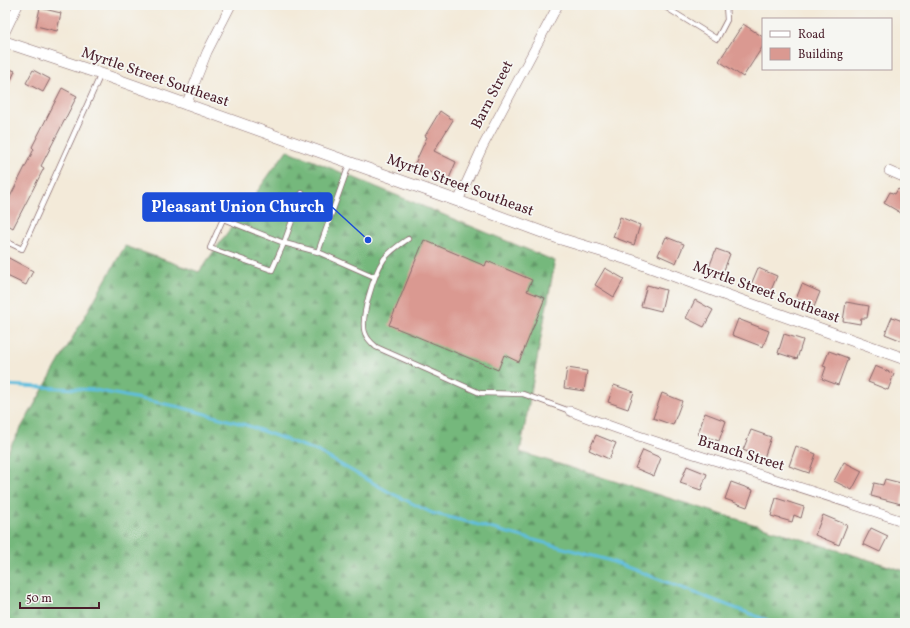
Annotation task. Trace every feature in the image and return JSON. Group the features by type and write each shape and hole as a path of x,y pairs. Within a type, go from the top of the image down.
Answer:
{"street":[{"path":"5,32 18,5"},
{"path":"186,105 207,52 230,5"},
{"name":"Barn Street","path":"458,201 483,146 558,5"},
{"name":"Myrtle Street Southeast","path":"5,42 101,74 350,162 561,239 634,261 905,359"},
{"path":"889,171 905,178"},
{"name":"Branch Street","path":"570,411 599,423 841,500 905,522"}],"lane":[{"path":"662,5 717,39 728,20 726,5"},
{"path":"5,241 22,249 101,74"},
{"path":"318,252 350,162"},
{"path":"302,193 284,243 272,270 210,248 223,219 284,243 318,252 375,277"},
{"path":"408,239 395,247 384,259 375,277 367,304 364,323 366,335 376,347 480,393 523,394 570,411"}],"green space":[{"path":"287,150 555,261 520,452 905,571 905,623 5,623 5,456 125,246 199,272"}],"building":[{"path":"40,8 61,13 57,31 36,26"},
{"path":"743,24 762,36 762,48 743,77 719,61"},
{"path":"5,67 15,71 5,94"},
{"path":"33,70 50,79 43,92 26,83"},
{"path":"62,88 77,96 41,166 44,168 13,228 5,223 5,207 34,149 32,147"},
{"path":"440,111 453,120 434,151 456,162 448,181 423,169 421,174 412,170 427,137 425,136"},
{"path":"898,189 905,193 905,206 901,213 884,203 890,192 895,194"},
{"path":"620,217 640,225 634,245 613,237"},
{"path":"666,237 684,244 676,263 658,255"},
{"path":"424,240 485,266 487,261 532,280 527,291 545,298 519,362 504,355 498,370 389,325"},
{"path":"716,249 730,254 721,278 707,273"},
{"path":"5,256 33,271 26,285 5,275"},
{"path":"605,268 624,279 614,297 595,285"},
{"path":"758,268 777,276 769,295 750,287"},
{"path":"802,284 820,292 814,307 796,299"},
{"path":"647,285 666,290 661,311 641,306"},
{"path":"695,300 713,310 704,327 686,318"},
{"path":"846,302 869,306 867,318 861,318 860,324 843,321"},
{"path":"892,317 905,322 905,342 885,334"},
{"path":"738,319 769,331 763,347 732,335"},
{"path":"784,334 803,340 797,359 778,353"},
{"path":"829,351 848,358 838,385 822,379 826,367 823,366"},
{"path":"875,366 894,374 888,390 868,382"},
{"path":"567,368 587,371 584,391 564,388"},
{"path":"614,385 634,392 628,409 608,402"},
{"path":"662,393 682,401 673,425 653,418"},
{"path":"705,413 726,421 719,441 698,434"},
{"path":"751,430 771,437 764,458 743,450"},
{"path":"596,435 616,443 609,459 589,450"},
{"path":"796,446 816,454 809,473 789,466"},
{"path":"643,450 661,458 654,476 635,468"},
{"path":"844,462 862,471 852,490 834,481"},
{"path":"687,466 707,474 701,490 680,483"},
{"path":"885,479 905,484 901,504 871,496 874,483 883,485"},
{"path":"731,482 753,490 747,507 725,499"},
{"path":"776,498 804,507 801,518 794,515 792,522 771,516"},
{"path":"823,515 847,525 839,545 815,535"},
{"path":"871,528 888,536 880,552 863,544"}],"waterway":[{"path":"5,385 95,390 180,407 246,425 317,451 389,492 432,513 608,560 775,623"}],"place":[{"name":"Pleasant Union Church","path":"368,240"}]}
